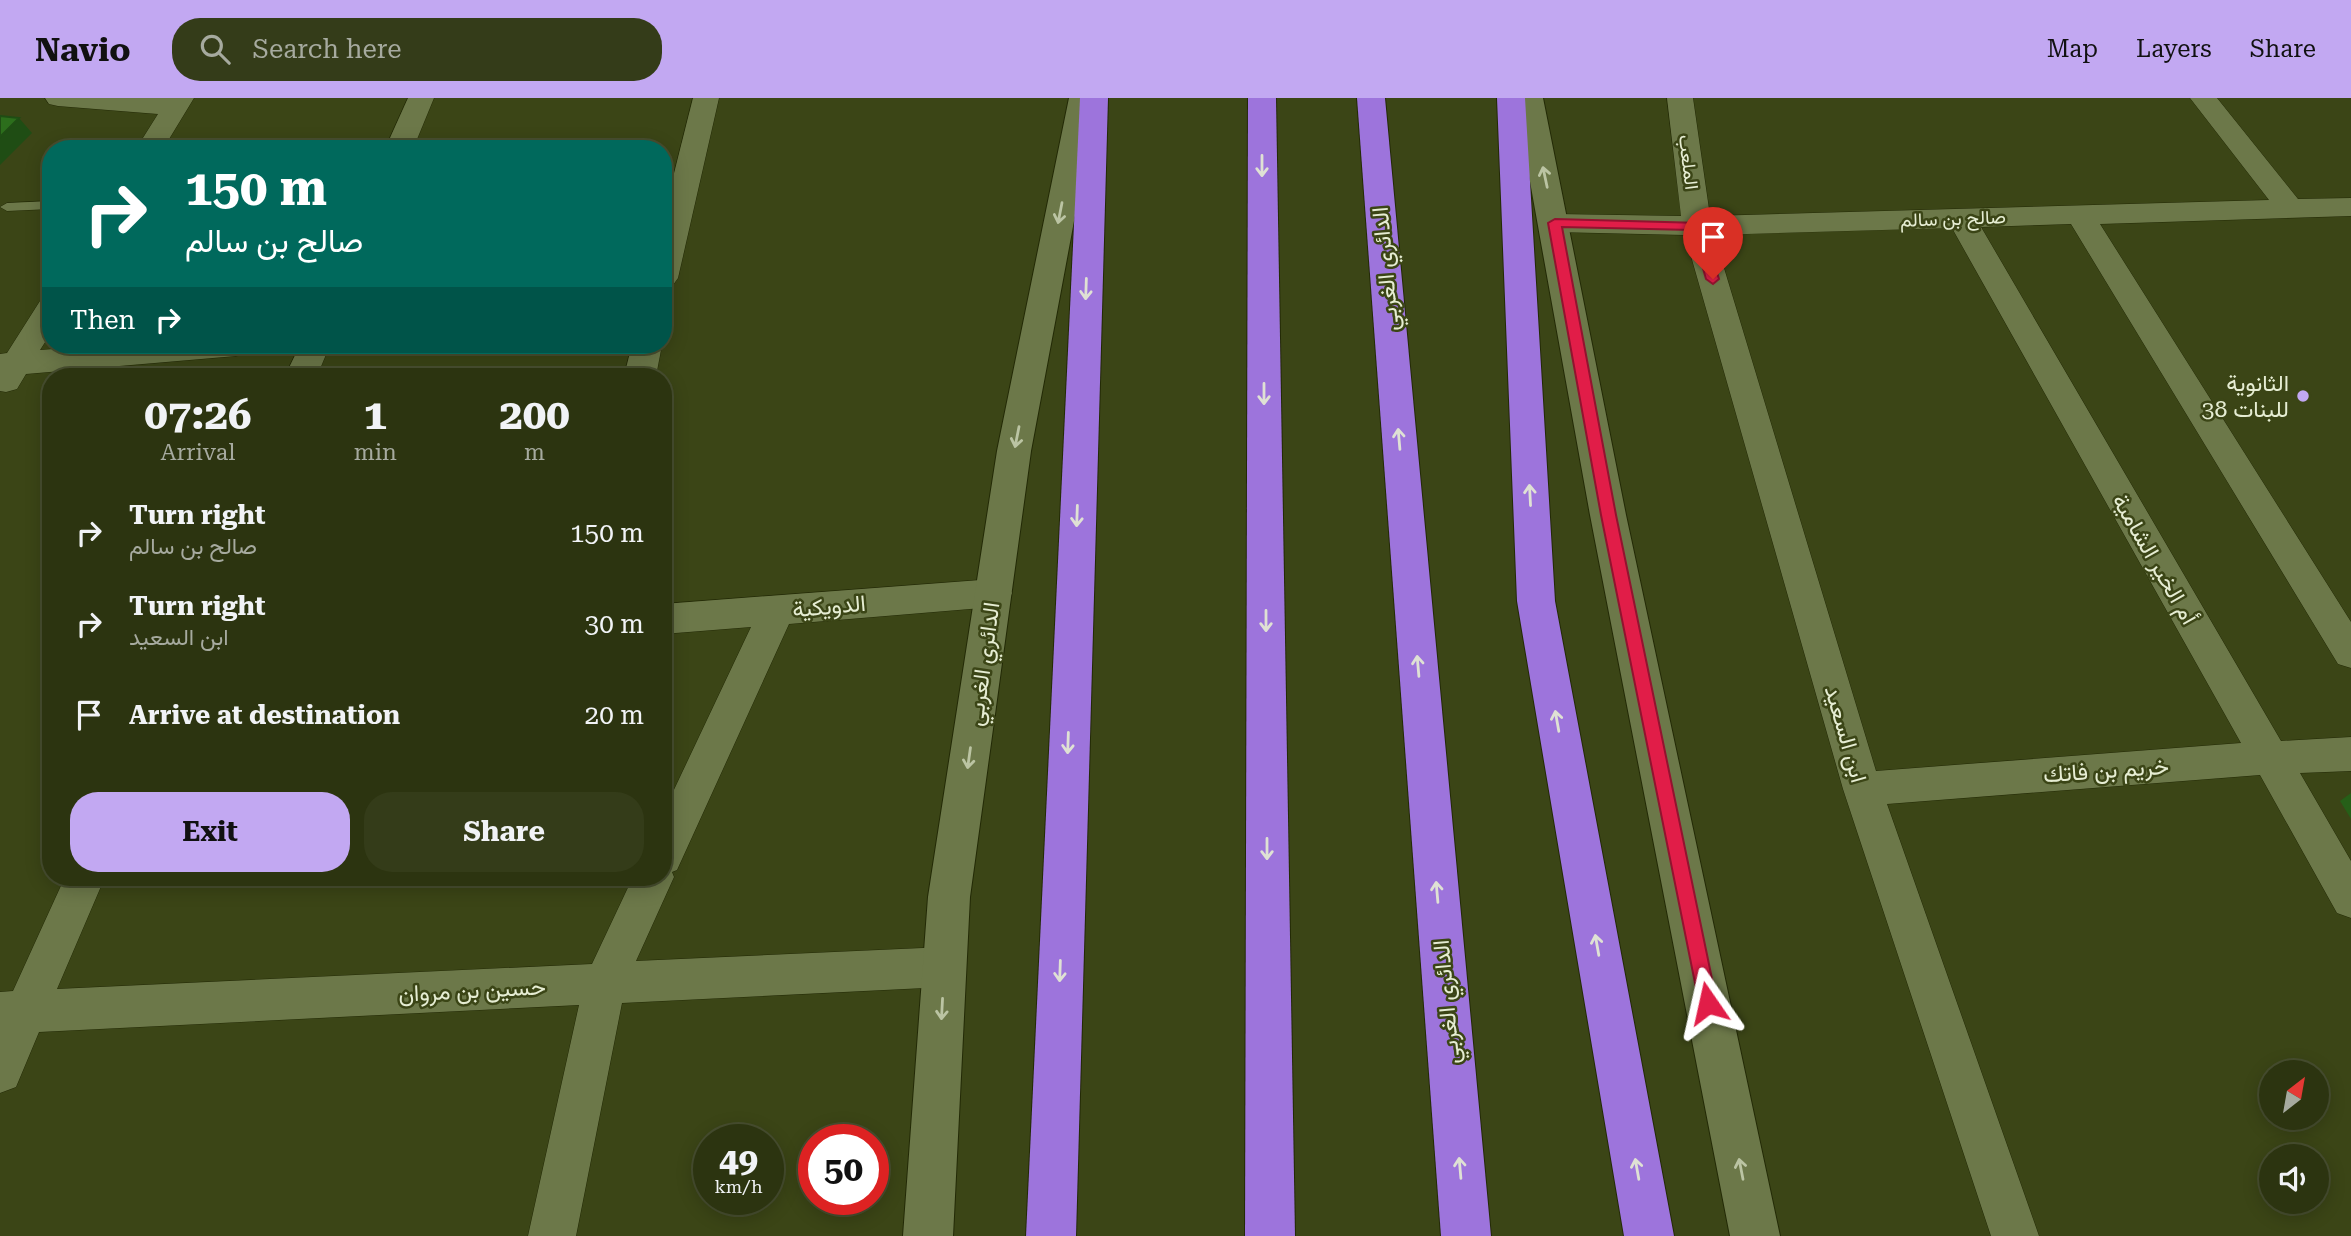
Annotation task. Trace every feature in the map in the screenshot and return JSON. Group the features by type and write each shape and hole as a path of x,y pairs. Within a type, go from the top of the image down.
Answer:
{"highway":[{"path":"1051,1236 1094,98"},
{"path":"1262,98 1270,1236"},
{"name":"الدائري الغربي","path":"1371,98 1466,1236"},
{"path":"1511,98 1536,601 1649,1236"}],"main road":[{"name":"الدائري الغربي","path":"928,1236 949,897 1014,451 1083,98"},
{"path":"1529,98 1555,223 1608,515 1755,1236"}],"street":[{"path":"58,98 178,103 155,140"},
{"path":"403,140 421,98"},
{"path":"672,205 676,172 706,98"},
{"name":"الملعب","path":"1680,98 1697,226"},
{"path":"2203,98 2291,209"},
{"name":"صالح بن سالم","path":"1555,223 1697,226 2351,207"},
{"path":"2080,215 2351,653"},
{"name":"أم الخير الشامية","path":"1961,218 2351,899"},
{"name":"ابن السعيد","path":"1697,226 1862,789 2015,1236"},
{"path":"0,391 8,365 42,320"},
{"path":"8,365 133,354"},
{"name":"الدويكية","path":"672,618 994,593"},
{"path":"672,838 777,610"},
{"name":"خريم بن فاتك","path":"1862,789 2351,754"},
{"path":"0,1072 13,1012 80,886"},
{"path":"552,1236 606,983 650,886"},
{"name":"حسين بن مروان","path":"13,1012 945,967"}],"lane":[{"path":"7,207 42,205"}],"building":[{"path":"0,116 19,118 0,137"}],"place":[{"name":"الثانوية 38 للبنات","path":"2303,396"}],"route":[{"path":"1708,1003 1608,515 1555,223 1697,226 1713,279"}]}
